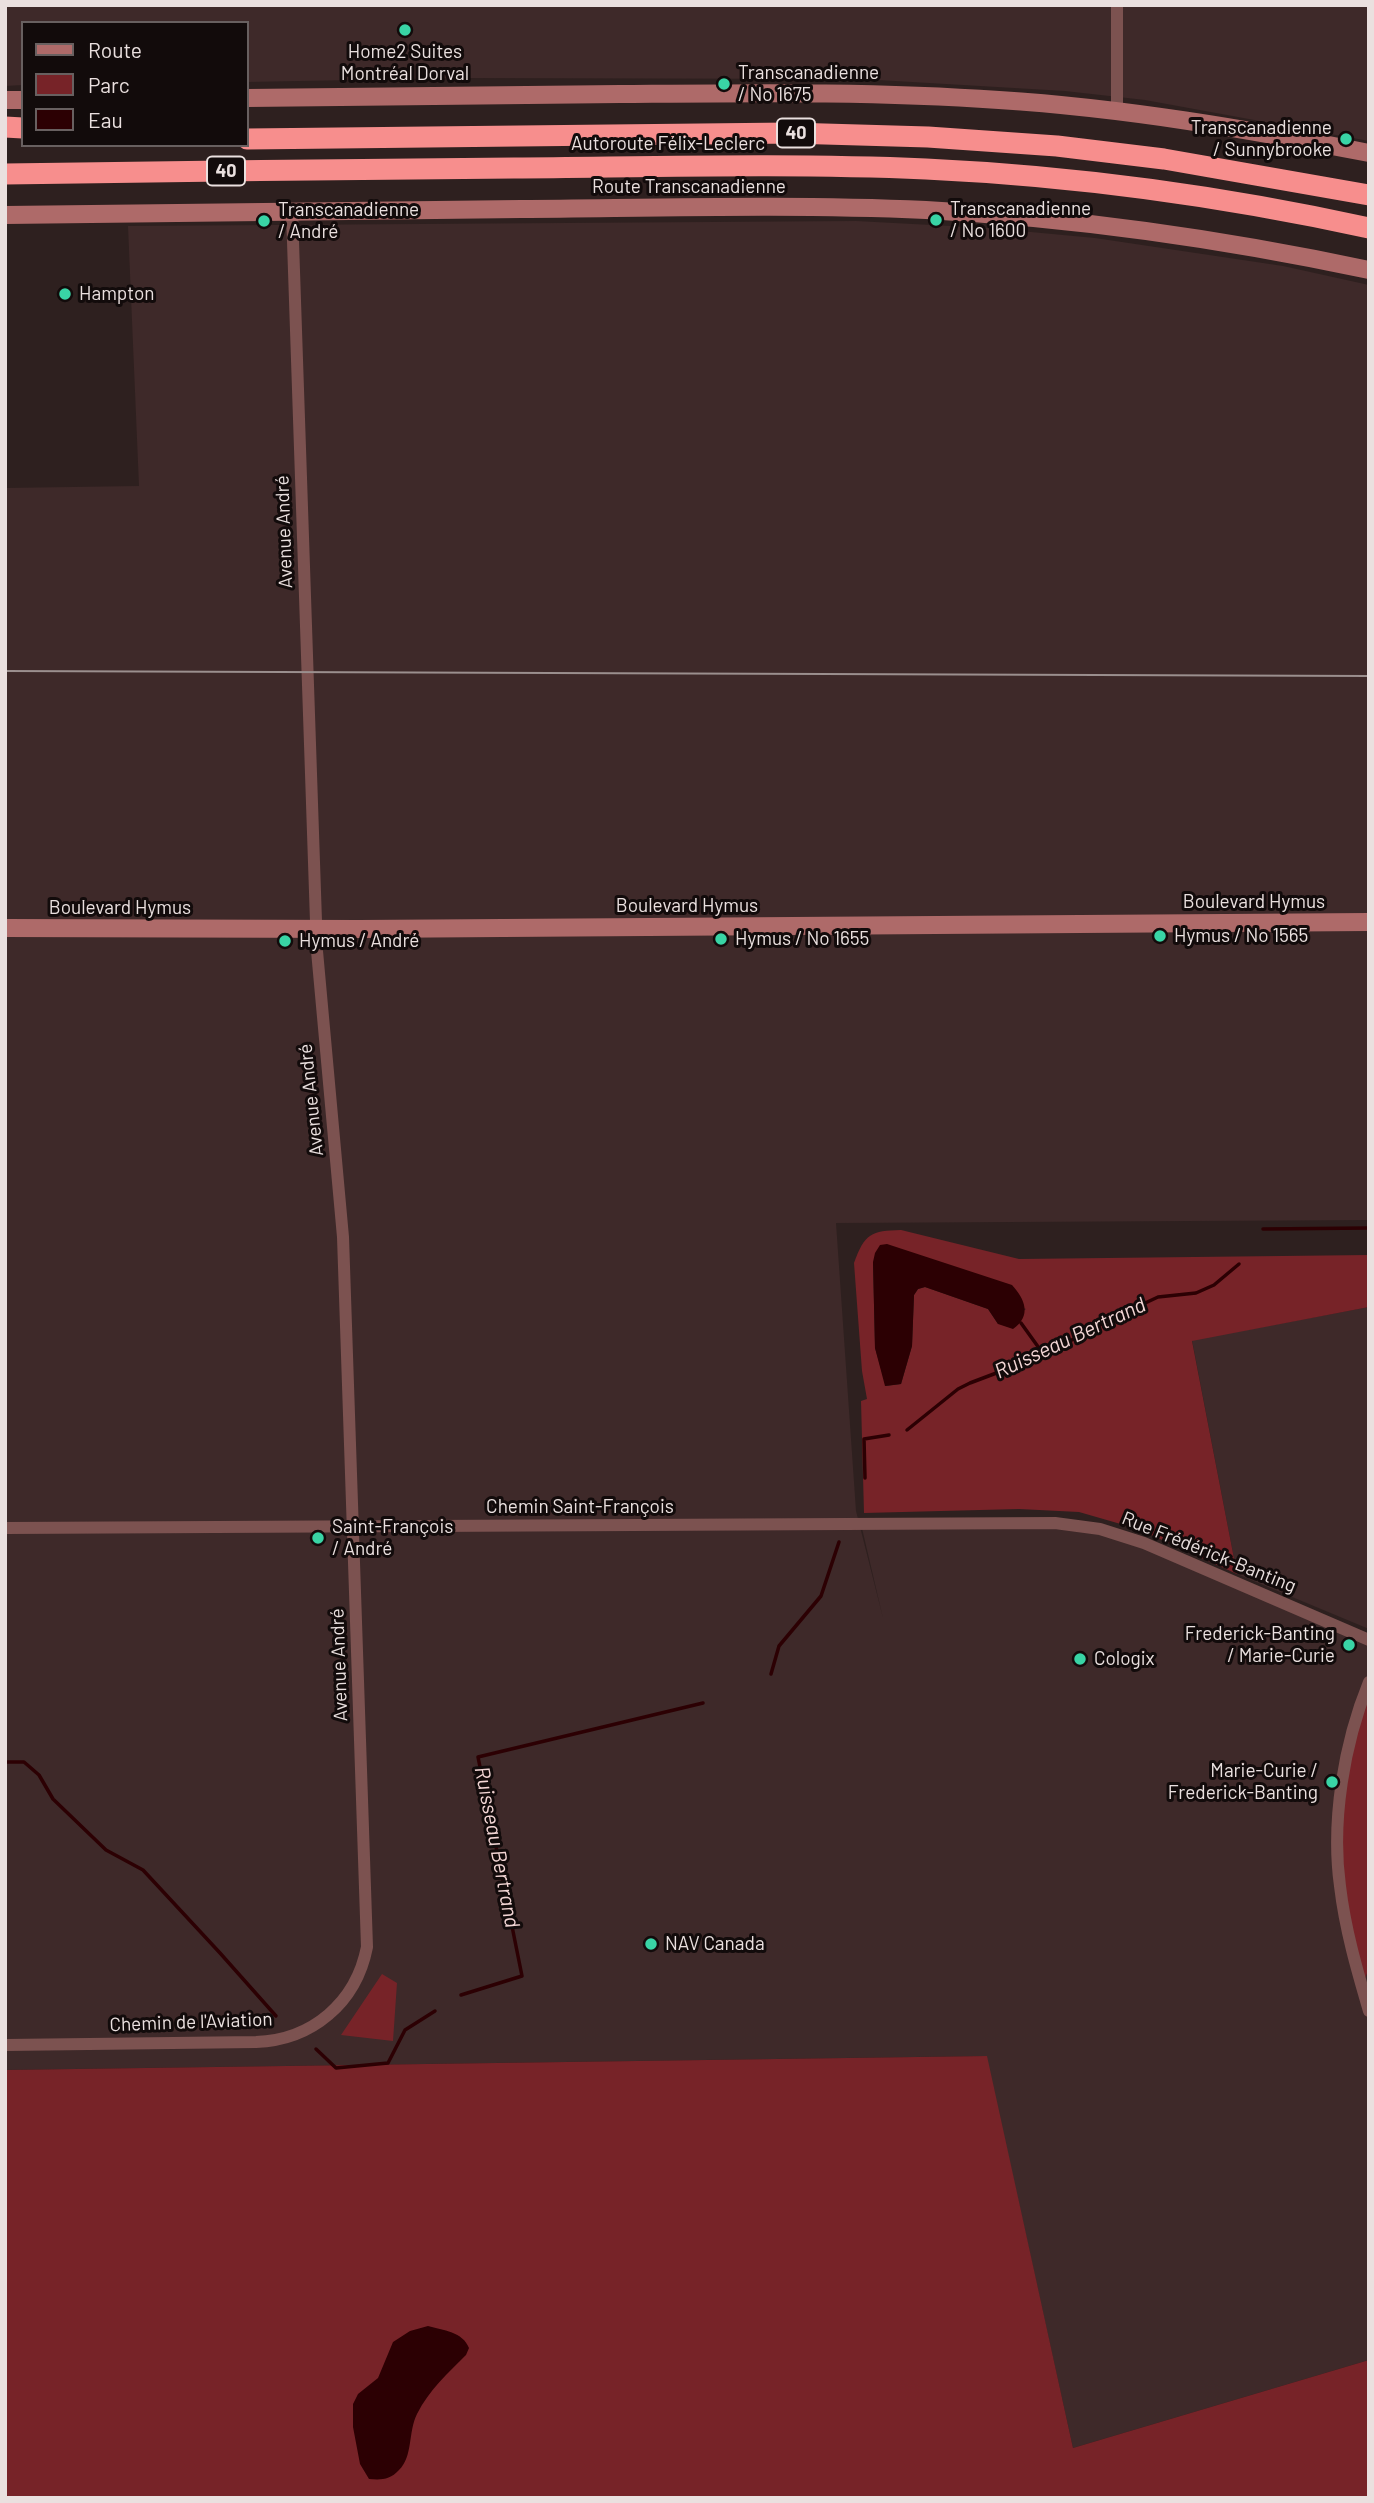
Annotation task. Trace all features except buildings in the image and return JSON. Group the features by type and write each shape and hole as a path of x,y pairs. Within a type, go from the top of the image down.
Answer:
{"highway":[{"name":"Autoroute Félix-Leclerc","path":"248,138 790,133 919,136 1057,146 1164,159 1369,195"},
{"name":"Autoroute Félix-Leclerc","path":"5,174 764,166 900,168 1083,181 1204,197 1369,228"},
{"path":"5,180 83,173"},
{"path":"1299,214 1369,238"}],"main road":[{"path":"248,98 835,93 981,99 1116,111 1270,134 1369,153"},
{"name":"Route Transcanadienne","path":"5,215 770,207 927,211 1023,217 1157,232 1369,270"},
{"name":"Boulevard Hymus","path":"5,928 317,929 1369,922"}],"street":[{"path":"1116,111 1117,5"},
{"name":"Avenue André","path":"292,212 317,929 342,1224 353,1527 367,1930 365,1956 355,1982"},
{"name":"Rue Frédérick-Banting","path":"861,1524 1055,1523 1101,1529 1144,1544 1369,1640"},
{"name":"Chemin Saint-François","path":"5,1528 861,1524"},
{"path":"1369,1682 1347,1751 1338,1818 1339,1884 1353,1955 1369,2011"},
{"name":"Chemin de l'Aviation","path":"5,2045 281,2039 302,2033 320,2022 340,2005 355,1982"}],"shaded area":[{"path":"5,5 1369,5 1369,141 1145,100 1065,91 861,79 457,78 248,82 248,21 21,21 21,85 5,86"},
{"path":"856,221 988,228 1095,238 1283,266 1369,285 1369,1220 836,1223 856,1511 883,1618 861,1524 1100,1529 1369,1640 1362,1984 1369,1969 1369,2360 1073,2448 986,2056 5,2070 5,488 139,486 128,226"},
{"path":"1369,1307 1369,1629 1237,1574 1192,1340"}],"green space":[{"path":"901,1230 1019,1259 1369,1255 1369,1307 1192,1341 1237,1574 1138,1529 1079,1512 1019,1509 864,1513 861,1401 867,1399 862,1371 854,1263 862,1245 870,1236","holes":["873,1262 1026,1309 998,1324 988,1309 925,1287 918,1289 914,1295 912,1346 901,1384 886,1386 875,1348"]},
{"path":"1369,1682 1369,1969 1362,1985 1339,1884 1347,1751"},
{"path":"382,1974 397,1983 393,2041 341,2035"},
{"path":"987,2056 1073,2448 1369,2360 1369,2498 5,2498 5,2070"}],"water":[{"path":"887,1244 1012,1285 1023,1302 1023,1319 1013,1329 998,1324 988,1309 925,1287 918,1289 914,1295 912,1346 901,1384 885,1386 875,1348 873,1262 880,1245"},
{"path":"428,2326 457,2335 469,2348 466,2355 439,2382 422,2405 414,2421 403,2465 389,2478 369,2479 360,2464 353,2427 353,2404 358,2394 378,2378 393,2342 410,2331"}],"waterway":[{"name":"Ruisseau Bertrand","path":"1263,1229 1369,1228"},
{"name":"Ruisseau Bertrand","path":"907,1430 958,1389 1044,1355 1158,1297 1196,1293 1214,1285 1239,1264"},
{"path":"1021,1323 1044,1355"},
{"name":"Ruisseau Bertrand","path":"865,1478 864,1439 889,1435"},
{"name":"Ruisseau Bertrand","path":"771,1674 779,1646 821,1596 839,1542"},
{"name":"Ruisseau Bertrand","path":"461,1995 522,1976 478,1757 703,1703"},
{"name":"Ruisseau Bertrand","path":"5,1762 24,1762 39,1775 53,1799 106,1850 143,1870 276,2016"},
{"name":"Ruisseau Bertrand","path":"316,2049 336,2068 388,2063 405,2030 435,2011"}],"tram line":[{"path":"5,671 1369,676"}],"place":[{"name":"Home2 Suites Montréal Dorval","path":"405,30"},
{"name":"Transcanadienne / No 1675","path":"724,84"},
{"name":"Transcanadienne / Sunnybrooke","path":"1346,139"},
{"name":"Transcanadienne / No 1600","path":"936,220"},
{"name":"Transcanadienne / André","path":"264,221"},
{"name":"Hampton","path":"65,294"},
{"name":"Hymus / No 1565","path":"1160,936"},
{"name":"Hymus / No 1655","path":"721,939"},
{"name":"Hymus / André","path":"285,941"},
{"name":"Saint-François / André","path":"318,1538"},
{"name":"Frederick-Banting / Marie-Curie","path":"1349,1645"},
{"name":"Cologix","path":"1080,1659"},
{"name":"Marie-Curie / Frederick-Banting","path":"1332,1782"},
{"name":"NAV Canada","path":"651,1944"}]}
